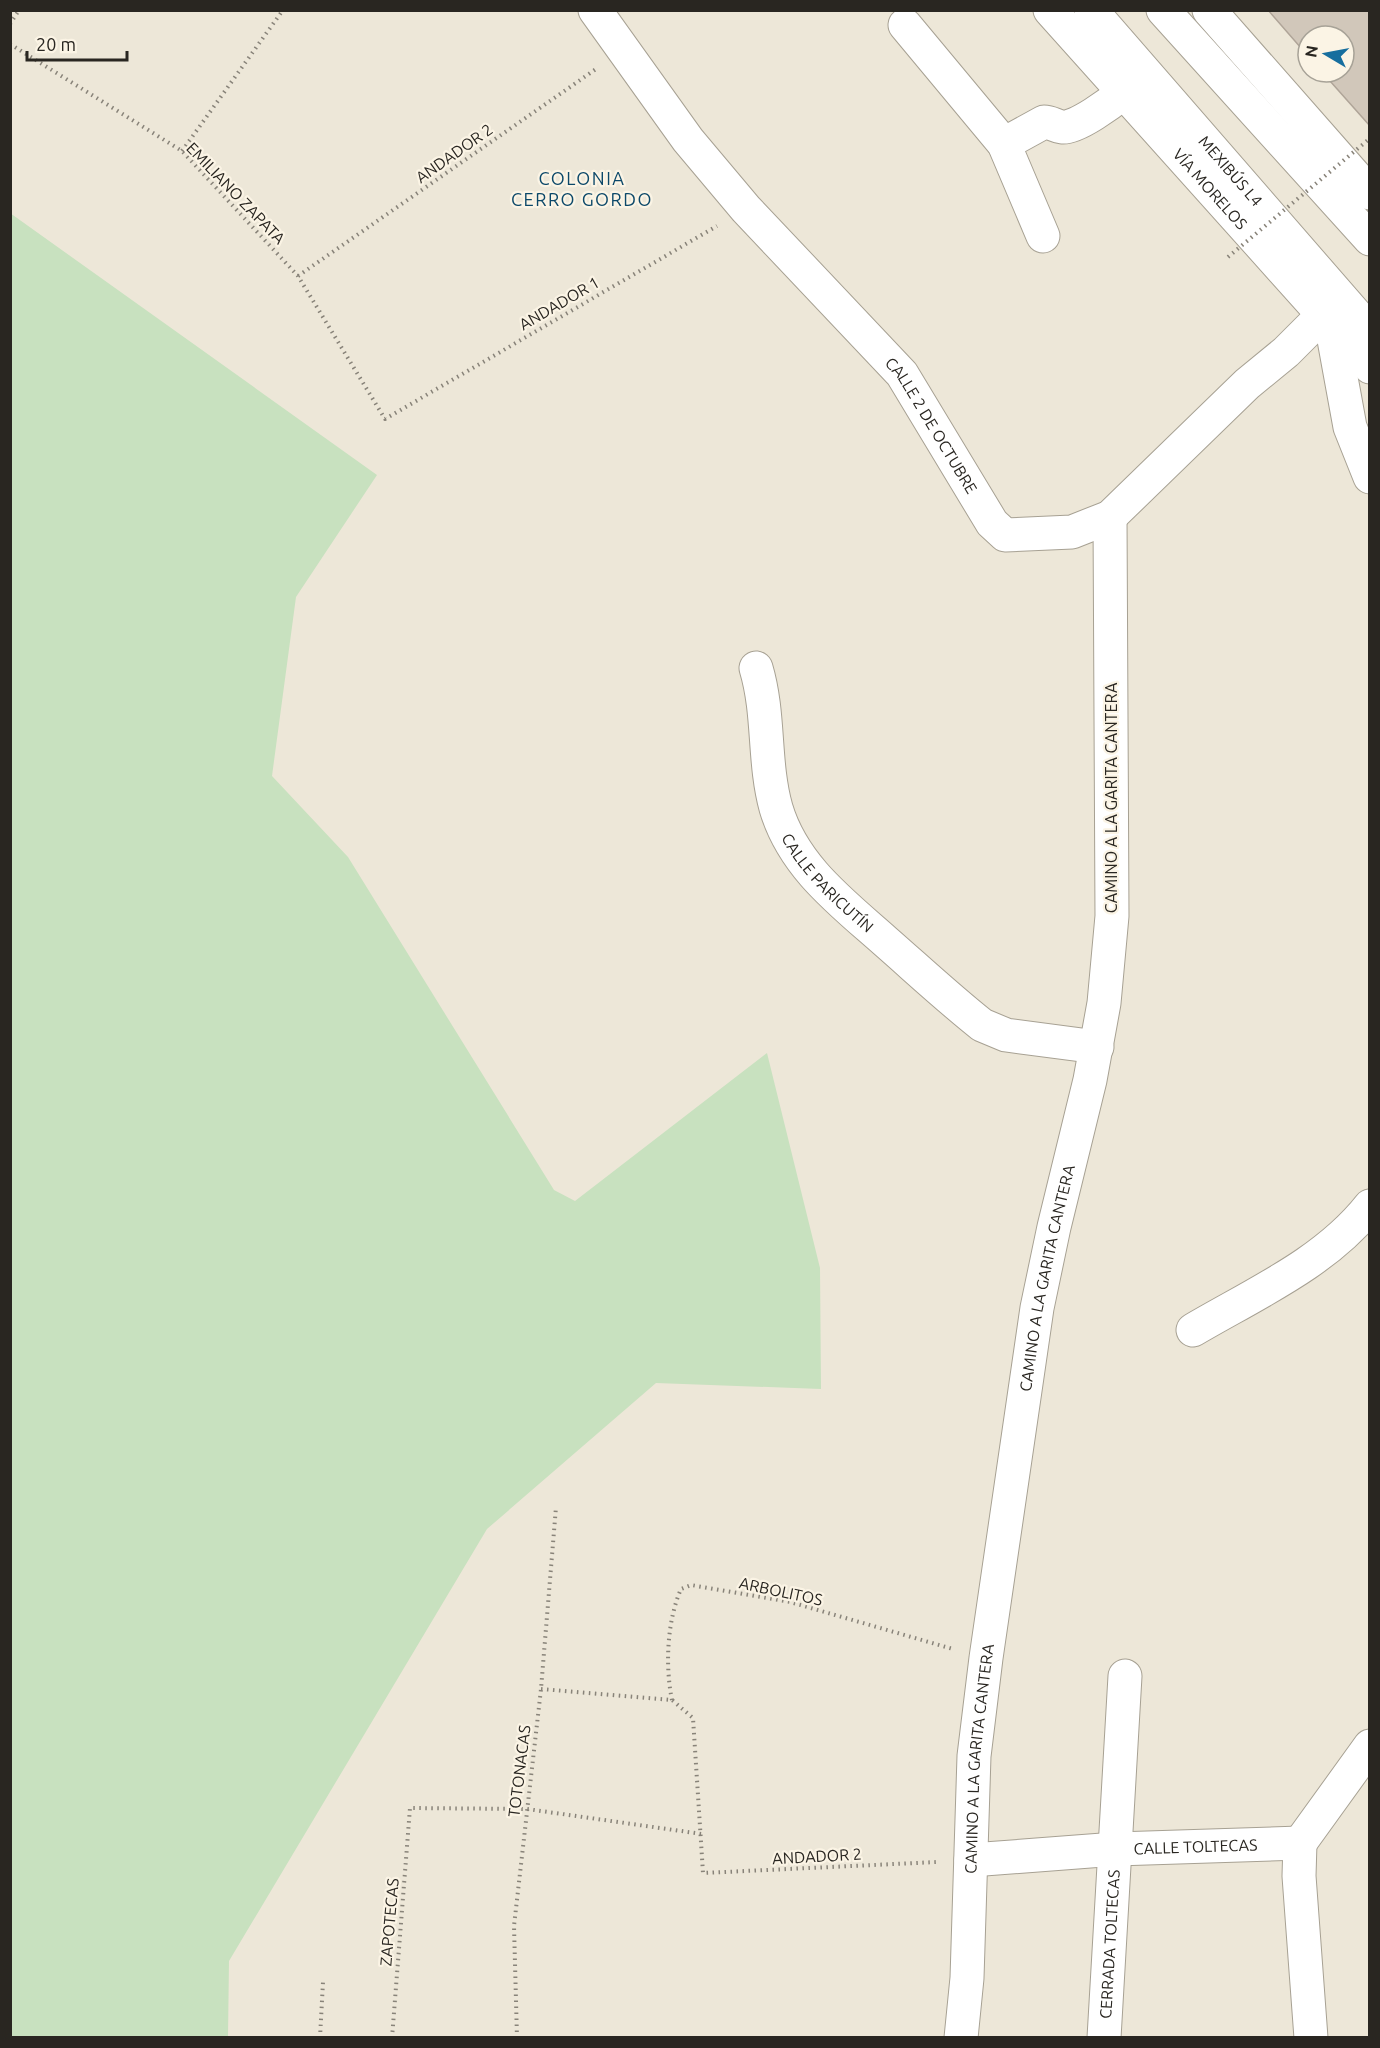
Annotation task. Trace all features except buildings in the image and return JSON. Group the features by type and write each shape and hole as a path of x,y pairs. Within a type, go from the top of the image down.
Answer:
{"street":[{"name":"CALLE 2 DE OCTUBRE","path":"595,10 682,132 746,209 897,367 958,463 992,523 1001,533 1026,536 1072,532 1110,517 1247,384 1327,319"},
{"name":"VÍA MORELOS","path":"1050,10 1370,367"},
{"name":"MEXIBÚS L4","path":"1091,10 1370,331"},
{"path":"1163,10 1370,239"},
{"path":"1209,10 1370,193"},
{"path":"905,25 1005,144 1043,236"},
{"path":"1005,144 1044,122 1063,127 1071,125 1106,106 1124,92"},
{"path":"1327,319 1350,427 1370,477"},
{"name":"CAMINO A LA GARITA CANTERA","path":"961,2037 967,1978 974,1756 986,1658 1037,1308 1097,1047 1112,916 1110,517"},
{"name":"CALLE PARICUTÍN","path":"756,668 767,715 768,776 777,811 807,868 951,1000 982,1025 1006,1035 1097,1047"},
{"path":"1192,1330 1324,1252 1351,1229 1370,1206"},
{"name":"CERRADA TOLTECAS","path":"1104,2037 1125,1676"},
{"path":"1311,2037 1299,1876 1300,1843 1370,1746"},
{"name":"CALLE TOLTECAS","path":"971,1860 1116,1849 1300,1843"}],"path":[{"path":"10,24 19,10"},
{"path":"182,151 282,10"},
{"name":"EMILIANO ZAPATA","path":"10,44 182,151 298,276 385,419"},
{"name":"ANDADOR 2","path":"298,276 624,50"},
{"path":"1228,258 1368,140"},
{"name":"ANDADOR 1","path":"385,419 746,209"},
{"name":"TOTONACAS","path":"517,2037 514,1926 541,1689 556,1507"},
{"name":"ARBOLITOS","path":"672,1700 669,1683 673,1608 681,1588 691,1585 790,1602 986,1658"},
{"path":"541,1689 672,1700"},
{"name":"ANDADOR 2","path":"672,1700 693,1719 703,1873 971,1860"},
{"name":"ZAPOTECAS","path":"392,2037 410,1808 527,1809"},
{"path":"527,1809 702,1834"},
{"path":"320,2037 323,1982"}],"green space":[{"path":"10,213 377,475 296,597 272,776 348,857 554,1190 575,1201 767,1053 820,1268 821,1389 656,1383 487,1529 229,1961 228,2037 11,2037"}],"district":[{"name":"COLONIA CERRO GORDO","path":"582,188"}]}
